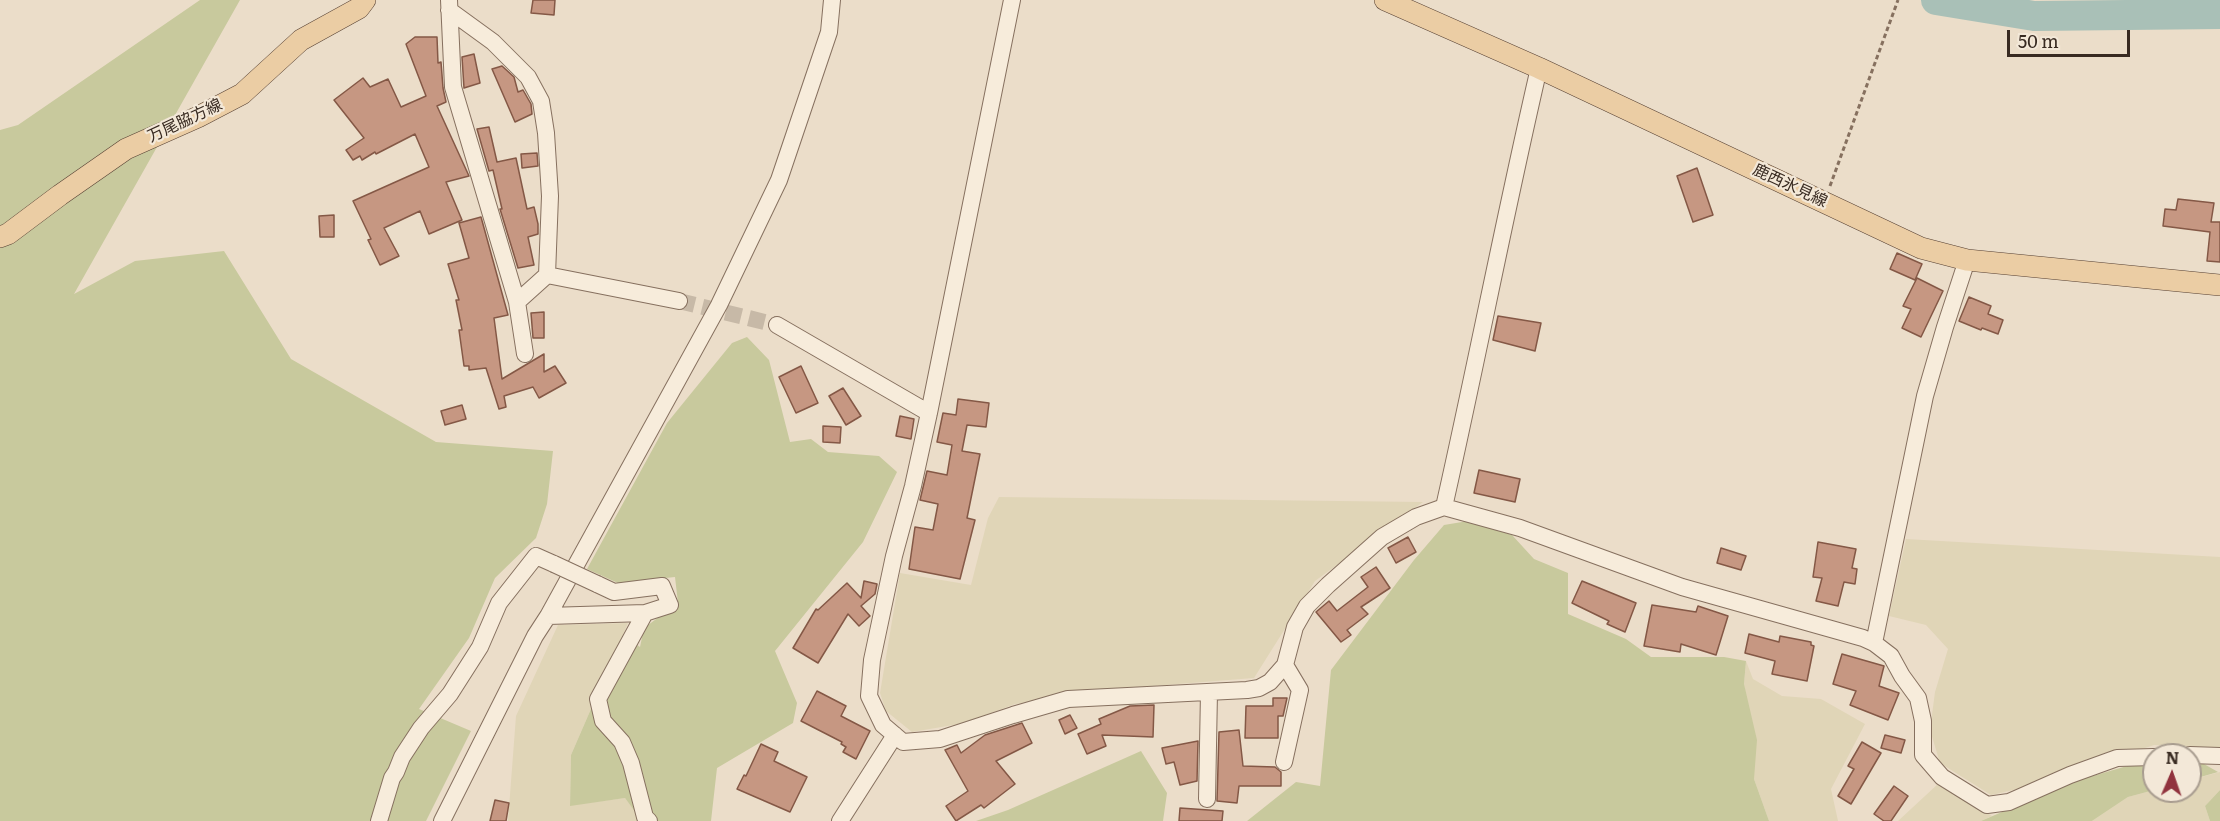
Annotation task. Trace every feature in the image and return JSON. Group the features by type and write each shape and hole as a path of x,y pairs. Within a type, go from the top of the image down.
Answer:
{"main road":[{"name":"万尾脇方線","path":"0,237 8,234 126,149 198,117 242,94 301,40 359,8 365,0"},
{"name":"鹿西氷見線","path":"1385,0 1539,69 1921,248 1967,260 2220,285"}],"street":[{"path":"442,821 535,636 718,305 779,180 829,32 832,0"},
{"path":"1012,0 929,413 913,486 894,556 872,660 869,696 883,725 903,742 940,739 1068,699 1259,688 1270,682 1285,665 1295,627 1307,606 1328,585 1382,537 1416,517 1444,507 1520,528 1682,587 1874,643 1891,656 1918,698 1923,721 1923,755 1942,777 1987,805 2010,802 2070,775 2117,758 2142,757"},
{"path":"449,5 500,49 528,77 541,101 546,133 550,196 547,275 518,302"},
{"path":"449,5 453,87 518,302 525,354"},
{"path":"1444,507 1465,417 1495,262 1539,69"},
{"path":"1874,643 1925,396 1967,260"},
{"path":"547,275 679,301"},
{"path":"777,325 929,413"},
{"path":"379,821 392,778 402,757 421,728 456,684 480,646 500,603 536,556 614,592 662,586 670,605 645,613 548,616"},
{"path":"645,613 598,699 603,721 622,742 631,763 645,817 649,821"},
{"path":"1284,762 1300,690 1285,665"},
{"path":"1207,799 1209,692"},
{"path":"840,821 895,735"},
{"path":"2202,755 2220,756"}],"path":[{"path":"1825,202 1898,0"}],"shaded area":[{"path":"999,497 1423,502 1315,581 1254,678 1127,688 1015,704 965,723 912,732 886,711 880,693 900,573 971,585 988,518"},
{"path":"1906,539 2220,557 2220,748 2202,747 2202,743 2142,743 2142,749 2035,785 1991,795 1940,763 1930,730 1935,692 1948,649 1926,625 1889,616"},
{"path":"628,623 571,755 570,805 625,798 643,821 508,821 516,716 558,625"},
{"path":"1746,661 1753,679 1782,696 1821,699 1865,724 1831,789 1838,821 1769,821 1754,779 1744,684"},
{"path":"2220,772 2220,790 2205,806 2210,821 2092,821 2128,797 2142,793 2142,803 2202,803 2202,777"},
{"path":"1939,783 1992,816 1981,821 1898,821"}],"green space":[{"path":"200,0 240,0 74,294 135,261 224,251 291,359 436,442 553,451 547,504 536,538 495,578 469,638 419,709 471,731 426,821 0,821 0,130 18,125"},
{"path":"747,337 769,360 790,442 811,439 828,452 879,456 897,472 863,542 775,651 797,703 793,723 717,768 711,821 648,821 636,813 625,798 570,806 571,755 623,635 640,647 644,628 678,603 675,577 618,583 587,569 667,423 732,343"},
{"path":"1468,521 1512,535 1534,559 1568,573 1568,614 1626,639 1651,657 1724,657 1746,661 1744,684 1757,740 1754,779 1769,821 1247,821 1296,782 1320,786 1331,670 1414,560 1444,525"},
{"path":"1141,751 1167,793 1163,821 976,821 1008,810"},
{"path":"2134,764 2142,764 2142,793 2128,797 2092,821 1981,821 2072,782"},
{"path":"2202,764 2204,764 2218,772 2202,777"},
{"path":"2220,790 2220,821 2210,821 2205,806"}],"building":[{"path":"533,0 555,0 554,15 531,13"},
{"path":"415,37 437,37 438,63 441,62 446,102 437,106 469,176 446,182 462,220 429,234 420,211 384,228 399,256 380,265 368,240 371,239 353,201 429,167 415,134 362,160 360,156 353,160 346,150 364,138 334,100 363,78 370,87 388,79 401,107 426,96 406,44"},
{"path":"474,54 480,83 464,88 462,57"},
{"path":"502,66 514,77 518,92 523,90 531,104 532,114 515,122 492,69"},
{"path":"489,127 497,162 516,158 527,209 534,207 538,234 528,237 534,265 518,268 500,209 502,209 493,170 489,171 477,129"},
{"path":"537,153 538,166 522,168 521,154"},
{"path":"1697,168 1713,215 1693,222 1677,176"},
{"path":"2178,199 2214,203 2211,222 2220,222 2220,262 2207,261 2210,232 2163,226 2165,209 2176,210"},
{"path":"334,215 334,237 320,237 319,216"},
{"path":"481,217 508,315 494,318 502,379 544,354 544,372 555,366 566,383 539,398 533,387 504,396 506,407 499,409 486,368 469,370 469,366 464,366 459,330 462,330 456,300 459,300 448,264 469,258 459,223"},
{"path":"1897,253 1922,264 1915,280 1890,269"},
{"path":"1917,278 1943,291 1921,337 1902,328 1911,309 1903,306"},
{"path":"1969,297 1991,306 1988,314 2003,320 1998,334 1959,321"},
{"path":"544,312 544,338 533,338 531,313"},
{"path":"1498,316 1541,323 1535,351 1493,340"},
{"path":"801,366 818,403 796,413 779,377"},
{"path":"843,388 861,416 846,425 829,396"},
{"path":"958,399 989,403 986,427 967,425 962,451 980,454 967,518 975,520 960,579 909,569 915,527 933,530 938,504 920,500 927,471 947,475 952,445 937,442 943,413 956,415"},
{"path":"462,405 466,419 445,425 441,411"},
{"path":"900,416 914,419 911,439 896,436"},
{"path":"823,426 841,427 840,443 823,442"},
{"path":"1479,470 1520,479 1515,502 1474,493"},
{"path":"1408,537 1416,552 1396,563 1388,548"},
{"path":"1818,542 1856,549 1852,568 1857,569 1855,584 1844,582 1838,606 1816,601 1822,578 1813,577"},
{"path":"1721,548 1746,556 1741,570 1717,563"},
{"path":"1376,567 1390,588 1361,607 1368,614 1347,630 1351,635 1341,642 1316,612 1329,601 1337,611 1368,587 1361,577"},
{"path":"864,581 877,584 875,594 861,606 870,616 859,626 848,614 818,663 793,648 816,609 818,610 847,583 861,598"},
{"path":"1582,581 1636,603 1625,632 1607,624 1609,621 1572,603"},
{"path":"1652,605 1696,612 1698,606 1728,616 1716,655 1681,644 1680,652 1644,646"},
{"path":"1749,634 1779,642 1780,636 1811,642 1814,646 1807,681 1772,674 1775,661 1745,653"},
{"path":"1842,654 1884,666 1879,686 1899,693 1888,720 1850,705 1856,691 1833,684"},
{"path":"817,691 846,706 841,716 870,731 856,759 843,752 846,747 841,744 842,742 801,721"},
{"path":"1273,698 1287,698 1283,716 1278,716 1278,738 1245,738 1246,706 1273,706"},
{"path":"1154,705 1153,737 1102,735 1106,746 1087,754 1078,734 1101,724 1099,719 1130,706"},
{"path":"1070,715 1077,728 1065,734 1059,720"},
{"path":"1022,723 1032,743 996,761 1015,784 984,808 981,805 956,821 946,806 968,791 945,750 957,745 961,753 985,735"},
{"path":"1239,730 1243,766 1275,767 1281,772 1281,786 1239,786 1237,803 1217,801 1219,732"},
{"path":"1885,735 1905,740 1901,753 1881,748"},
{"path":"1198,741 1197,781 1180,785 1174,762 1166,764 1162,748"},
{"path":"1862,742 1881,753 1851,804 1838,796 1854,769 1848,766"},
{"path":"761,744 778,752 774,761 807,777 790,812 737,789 744,775 746,776"},
{"path":"1894,786 1908,796 1891,821 1884,821 1874,814"},
{"path":"495,800 509,803 506,821 490,821"},
{"path":"1180,808 1223,811 1222,821 1179,821"}],"waterway":[{"path":"1936,0 2034,16 2220,14"}],"tunnel":[{"path":"679,301 777,325"}]}
